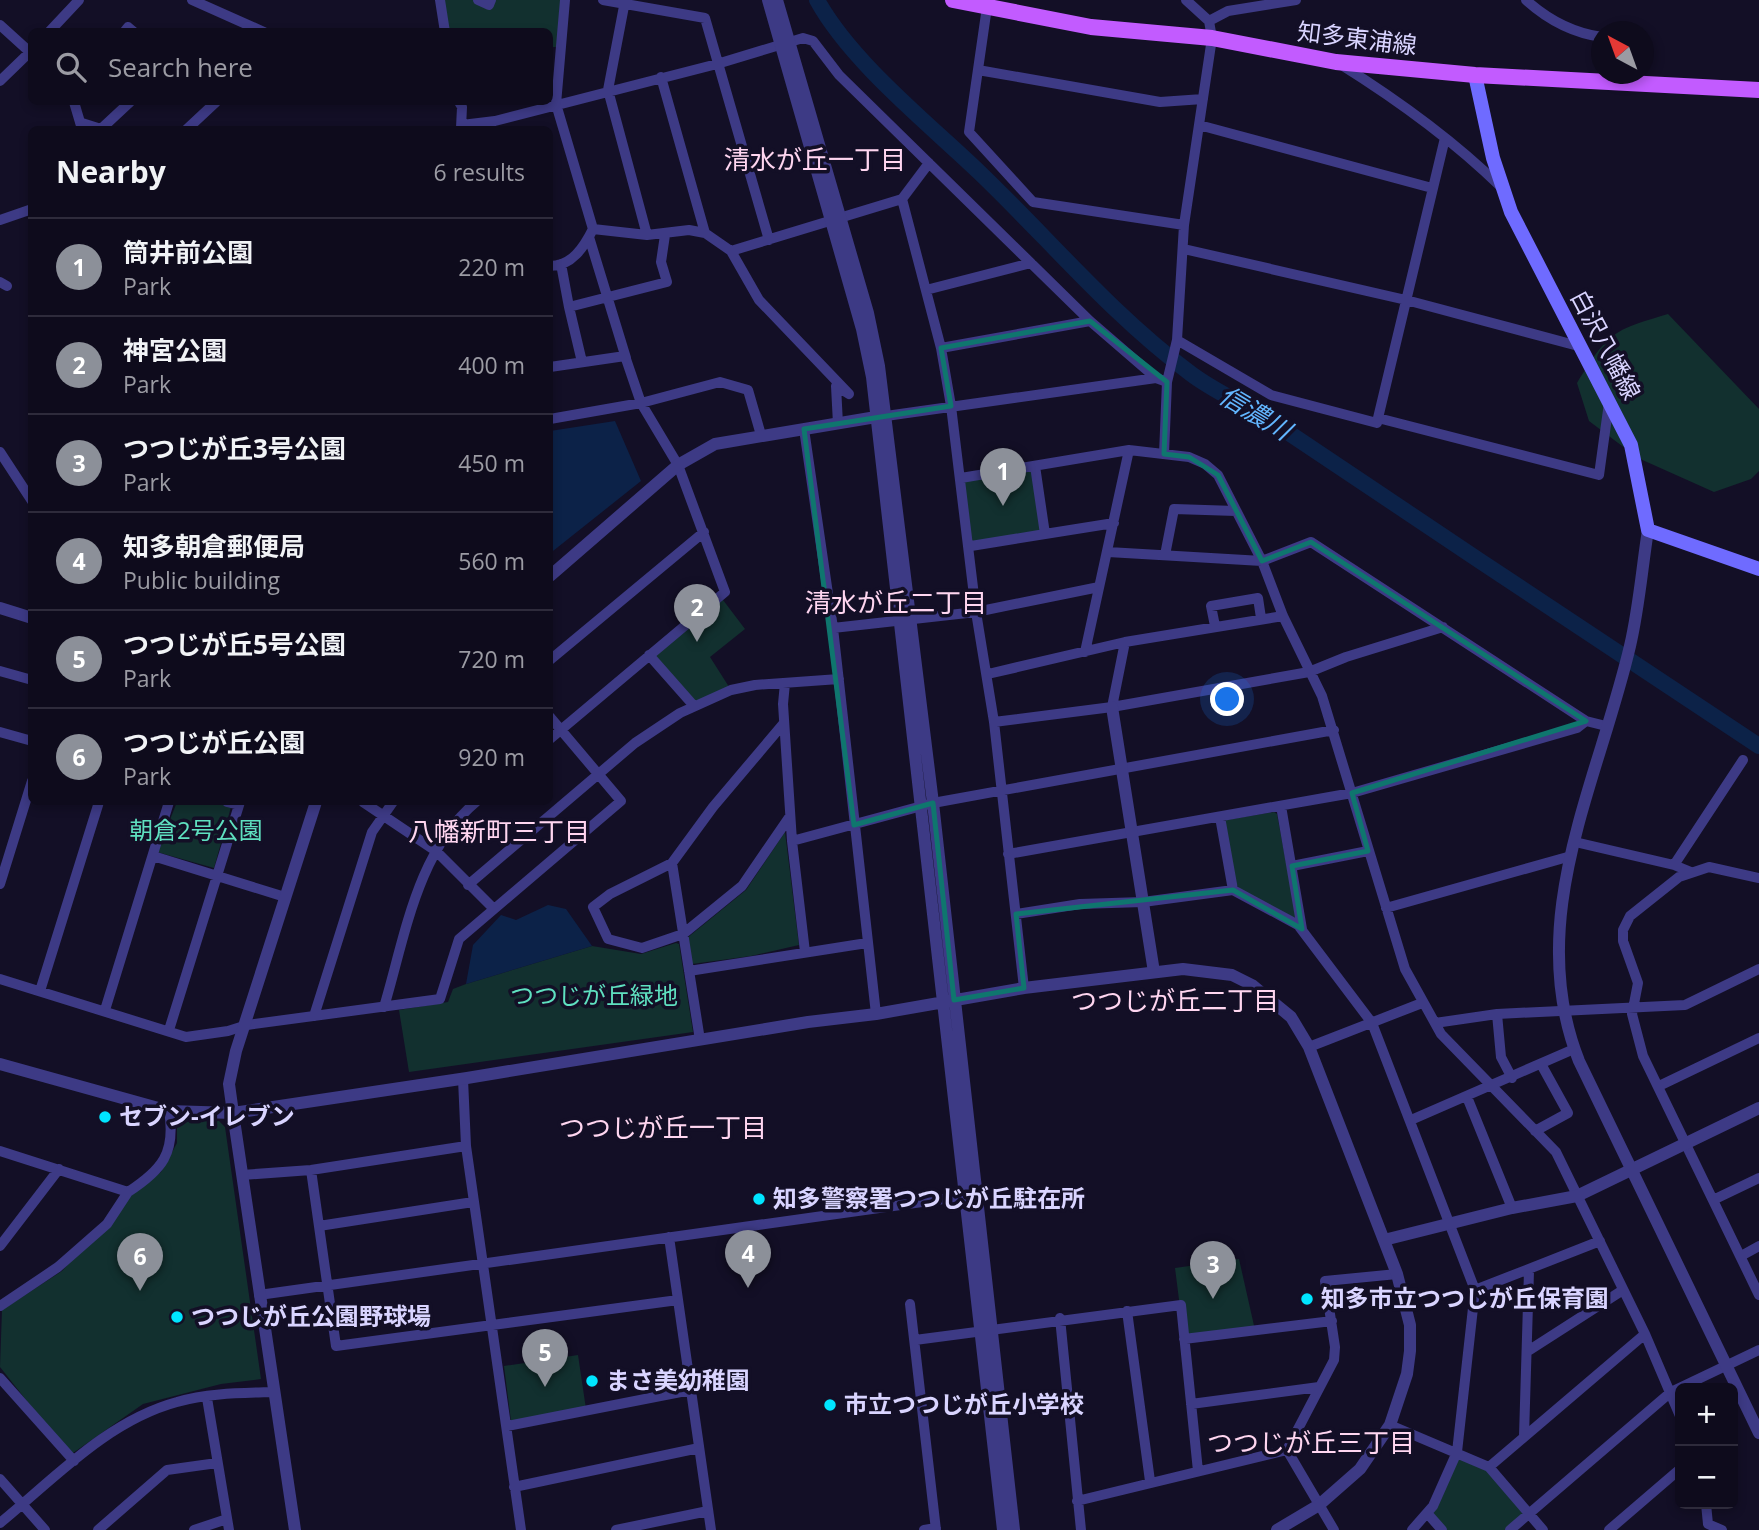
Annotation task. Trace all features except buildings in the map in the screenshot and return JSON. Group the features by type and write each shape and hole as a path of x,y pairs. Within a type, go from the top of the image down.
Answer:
{"main road":[{"name":"知多東浦線","path":"953,0 1091,27 1212,38 1336,62 1475,75 1591,77"},
{"name":"白沢八幡線","path":"1475,75 1493,159 1503,189 1527,245 1609,399 1630,445 1648,530"},
{"name":"知多東浦線","path":"1654,81 1759,90"},
{"path":"1648,530 1759,569"}],"street":[{"path":"53,28 79,0"},
{"path":"192,0 255,28"},
{"path":"440,0 444,28"},
{"path":"478,0 489,5 491,0"},
{"path":"553,736 725,592 678,466 641,403 608,297 556,104 565,0"},
{"path":"603,0 705,18 769,240"},
{"path":"768,0 785,44"},
{"path":"776,0 785,44 836,220 868,313 927,805 970,1196 1014,1530"},
{"path":"1164,454 1168,378 1177,340 1184,225 1212,38 1209,21 1186,0"},
{"path":"1209,21 1228,11 1296,0"},
{"path":"1526,0 1542,14 1573,30 1591,34"},
{"path":"625,2 608,90 647,235"},
{"path":"987,7 969,132 1033,202 1184,225"},
{"path":"0,25 28,49"},
{"path":"478,126 496,125 556,104 718,64 803,38 813,41 839,75 1090,321 1156,378"},
{"path":"553,47 561,47"},
{"path":"0,81 10,75 28,55"},
{"path":"1336,62 1378,88 1470,157 1503,189"},
{"path":"978,70 1160,102 1203,99"},
{"path":"661,77 705,233"},
{"path":"75,105 82,126"},
{"path":"105,126 127,105"},
{"path":"190,126 213,105"},
{"path":"459,105 461,126"},
{"path":"1199,125 1432,188"},
{"path":"1177,340 1271,395 1377,423 1444,138"},
{"path":"731,251 902,199 929,163"},
{"path":"902,199 942,348 951,406 971,546 976,612 988,674 1024,988"},
{"path":"0,220 28,210"},
{"path":"591,233 665,235 689,230 705,233 731,251 759,300 849,394 836,386 838,424"},
{"path":"553,265 561,264 584,248 591,233"},
{"path":"569,307 667,282 661,262 665,235"},
{"path":"1184,249 1406,300 1582,347"},
{"path":"926,290 1031,263"},
{"path":"561,264 582,362"},
{"path":"942,348 1090,321"},
{"path":"553,367 625,356 626,358"},
{"path":"553,573 678,466 715,444 951,406 1168,378"},
{"path":"553,418 641,403 720,382 748,390 761,435"},
{"path":"1378,418 1600,475 1609,399"},
{"path":"804,429 833,628 876,1014"},
{"path":"961,478 1129,450 1189,457 1205,464 1218,475 1262,561 1283,616 1322,696 1405,969 1441,1034 1556,1152 1645,1334 1675,1403"},
{"path":"1085,652 1129,450"},
{"path":"0,452 28,495"},
{"path":"1035,466 1045,534"},
{"path":"1166,555 1174,509 1236,511"},
{"path":"971,546 1114,523"},
{"path":"1648,530 1631,643 1575,842 1558,922 1558,981 1574,1049 1759,1433"},
{"path":"553,658 704,533"},
{"path":"1108,552 1262,561 1311,542 1586,721 1606,726"},
{"path":"833,628 976,612 1099,587"},
{"path":"1214,626 1211,606 1258,598 1261,618"},
{"path":"0,608 28,617"},
{"path":"988,674 1125,642 1283,616"},
{"path":"994,722 1112,707 1309,672 1346,657 1443,627"},
{"path":"1125,642 1112,707 1154,972"},
{"path":"649,655 694,706"},
{"path":"0,671 28,679"},
{"path":"468,885 601,775 635,743 694,706 731,690 839,678"},
{"path":"785,683 784,723 790,816 805,952"},
{"path":"0,979 186,1037 228,1031 247,1025 440,999 459,939 621,801 553,721"},
{"path":"1008,854 1352,793 1577,728 1586,721"},
{"path":"784,723 713,807 672,863 610,894 593,907 608,939 642,948 683,934 742,886 790,816"},
{"path":"792,841 927,805 1334,730"},
{"path":"0,732 28,740"},
{"path":"1674,864 1743,760"},
{"path":"0,884 28,794"},
{"path":"40,991 98,805"},
{"path":"105,1010 168,805"},
{"path":"169,1030 239,805"},
{"path":"295,1530 229,1084 315,805"},
{"path":"368,805 436,850 494,909"},
{"path":"314,1017 372,832 391,805"},
{"path":"384,1007 425,870 436,850 465,810 472,805"},
{"path":"1281,806 1302,929"},
{"path":"1220,817 1233,890"},
{"path":"1575,842 1674,864 1691,872"},
{"path":"1292,866 1368,851"},
{"path":"153,856 285,897"},
{"path":"1386,908 1572,856"},
{"path":"672,863 700,1040"},
{"path":"1759,878 1709,867 1691,872 1652,896 1630,916 1623,930 1623,941 1638,983 1632,1014 1639,1043 1759,1295"},
{"path":"1016,914 1080,904 1143,902 1233,890 1302,929 1372,1023 1452,1224 1475,1290 1457,1452 1427,1513 1412,1530"},
{"path":"689,971 867,943"},
{"path":"0,1064 169,1111 233,1113 463,1079 808,1021 876,1014 1024,988 1200,968 1232,975 1276,1002 1291,1017 1309,1047 1397,1273 1410,1325 1407,1374 1390,1424 1360,1469 1319,1505 1277,1530"},
{"path":"1435,1023 1497,1014 1685,1005 1759,970"},
{"path":"1309,1047 1422,1003"},
{"path":"1497,1014 1501,1057 1512,1078"},
{"path":"1659,1086 1759,1038"},
{"path":"1411,1120 1491,1088 1574,1049"},
{"path":"1535,1131 1568,1113 1541,1064"},
{"path":"463,1079 466,1146 473,1202 521,1530"},
{"path":"1467,1097 1512,1208"},
{"path":"1384,1240 1512,1208 1577,1196 1759,1108"},
{"path":"0,1306 58,1267 107,1224 128,1192 150,1175 168,1152 172,1132 169,1111"},
{"path":"242,1175 311,1170 466,1146"},
{"path":"0,1151 128,1192"},
{"path":"0,1246 59,1169"},
{"path":"311,1170 336,1346 678,1300"},
{"path":"1713,1200 1759,1178"},
{"path":"259,1295 970,1196"},
{"path":"320,1226 473,1202"},
{"path":"669,1237 710,1530"},
{"path":"1475,1290 1600,1241"},
{"path":"1741,1256 1759,1246"},
{"path":"1524,1436 1529,1271"},
{"path":"1077,1501 1150,1481 1287,1450 1334,1360 1332,1321 1325,1281 1397,1273"},
{"path":"1528,1351 1623,1290"},
{"path":"910,1304 936,1529 924,1530"},
{"path":"915,1340 1060,1318 1181,1305 1198,1471"},
{"path":"1128,1311 1150,1481"},
{"path":"1060,1318 1081,1530"},
{"path":"1184,1339 1332,1321"},
{"path":"986,1329 1003,1530"},
{"path":"1489,1467 1645,1334"},
{"path":"1510,1530 1671,1392 1759,1350"},
{"path":"0,1378 74,1461"},
{"path":"1191,1404 1319,1387"},
{"path":"507,1426 691,1390"},
{"path":"0,1523 74,1461 125,1424 146,1413 188,1399 274,1392"},
{"path":"194,1530 228,1525 207,1398"},
{"path":"1390,1424 1489,1467 1543,1530"},
{"path":"514,1487 699,1448"},
{"path":"1287,1450 1334,1530"},
{"path":"98,1530 167,1471 217,1463"},
{"path":"1609,1530 1675,1473"},
{"path":"0,1479 45,1530"},
{"path":"1706,1509 1704,1527 1722,1530"},
{"path":"616,1530 708,1511"},
{"path":"1427,1513 1442,1530"}],"highlighted area":[{"path":"1090,321 1167,382 1164,454 1189,457 1218,475 1262,561 1311,542 1586,721 1352,793 1368,851 1292,866 1302,929 1233,890 1016,914 1024,988 954,1000 933,803 854,825 804,429 951,406 941,348"}],"green space":[{"path":"440,0 565,0 561,47 553,47 553,28 445,28"},
{"path":"1668,314 1759,409 1759,471 1751,479 1714,492 1638,458 1589,421 1577,383 1597,353 1605,343 1623,330"},
{"path":"1035,466 1045,534 971,546 961,478"},
{"path":"720,596 745,629 710,657 731,690 694,706 649,655"},
{"name":"朝倉2号公園","path":"176,805 231,807 214,868 157,852"},
{"path":"1274,812 1277,814 1296,916 1294,918 1240,889 1235,883 1224,824 1226,820"},
{"path":"785,832 799,945 751,956 692,964 687,938 746,890"},
{"name":"つつじが丘緑地","path":"679,944 693,1032 409,1072 399,1010 448,1002 453,989 592,946 641,954"},
{"path":"219,1121 225,1127 261,1379 221,1384 143,1404 73,1453 42,1420 0,1367 2,1310 62,1271 131,1195 161,1172 177,1143 177,1122"},
{"path":"1239,1259 1255,1330 1184,1339 1175,1268"},
{"path":"578,1355 586,1409 511,1421 504,1366"},
{"path":"1457,1452 1489,1467 1529,1514 1510,1530 1442,1530 1427,1513"}],"water":[{"path":"615,421 641,481 553,551 553,431"},
{"path":"548,905 566,909 592,946 466,984 473,945 501,915 516,920"}],"waterway":[{"name":"信濃川","path":"817,0 849,46 870,69 979,172 1107,302 1161,350 1200,380 1274,423 1759,746"}],"place":[{"name":"筒井前公園","path":"1003,506"},
{"name":"神宮公園","path":"697,642"},
{"name":"セブン-イレブン","path":"105,1117"},
{"name":"知多警察署つつじが丘駐在所","path":"759,1199"},
{"name":"知多朝倉郵便局","path":"748,1288"},
{"name":"つつじが丘公園","path":"140,1291"},
{"name":"つつじが丘3号公園","path":"1213,1299"},
{"name":"知多市立つつじが丘保育園","path":"1307,1299"},
{"name":"つつじが丘公園野球場","path":"177,1317"},
{"name":"まさ美幼稚園","path":"592,1381"},
{"name":"つつじが丘5号公園","path":"545,1387"},
{"name":"市立つつじが丘小学校","path":"830,1405"}],"district":[{"name":"清水が丘一丁目","path":"815,160"},
{"name":"清水が丘二丁目","path":"896,603"},
{"name":"八幡新町三丁目","path":"499,832"},
{"name":"つつじが丘二丁目","path":"1175,1001"},
{"name":"つつじが丘一丁目","path":"663,1128"},
{"name":"つつじが丘三丁目","path":"1311,1443"}]}
